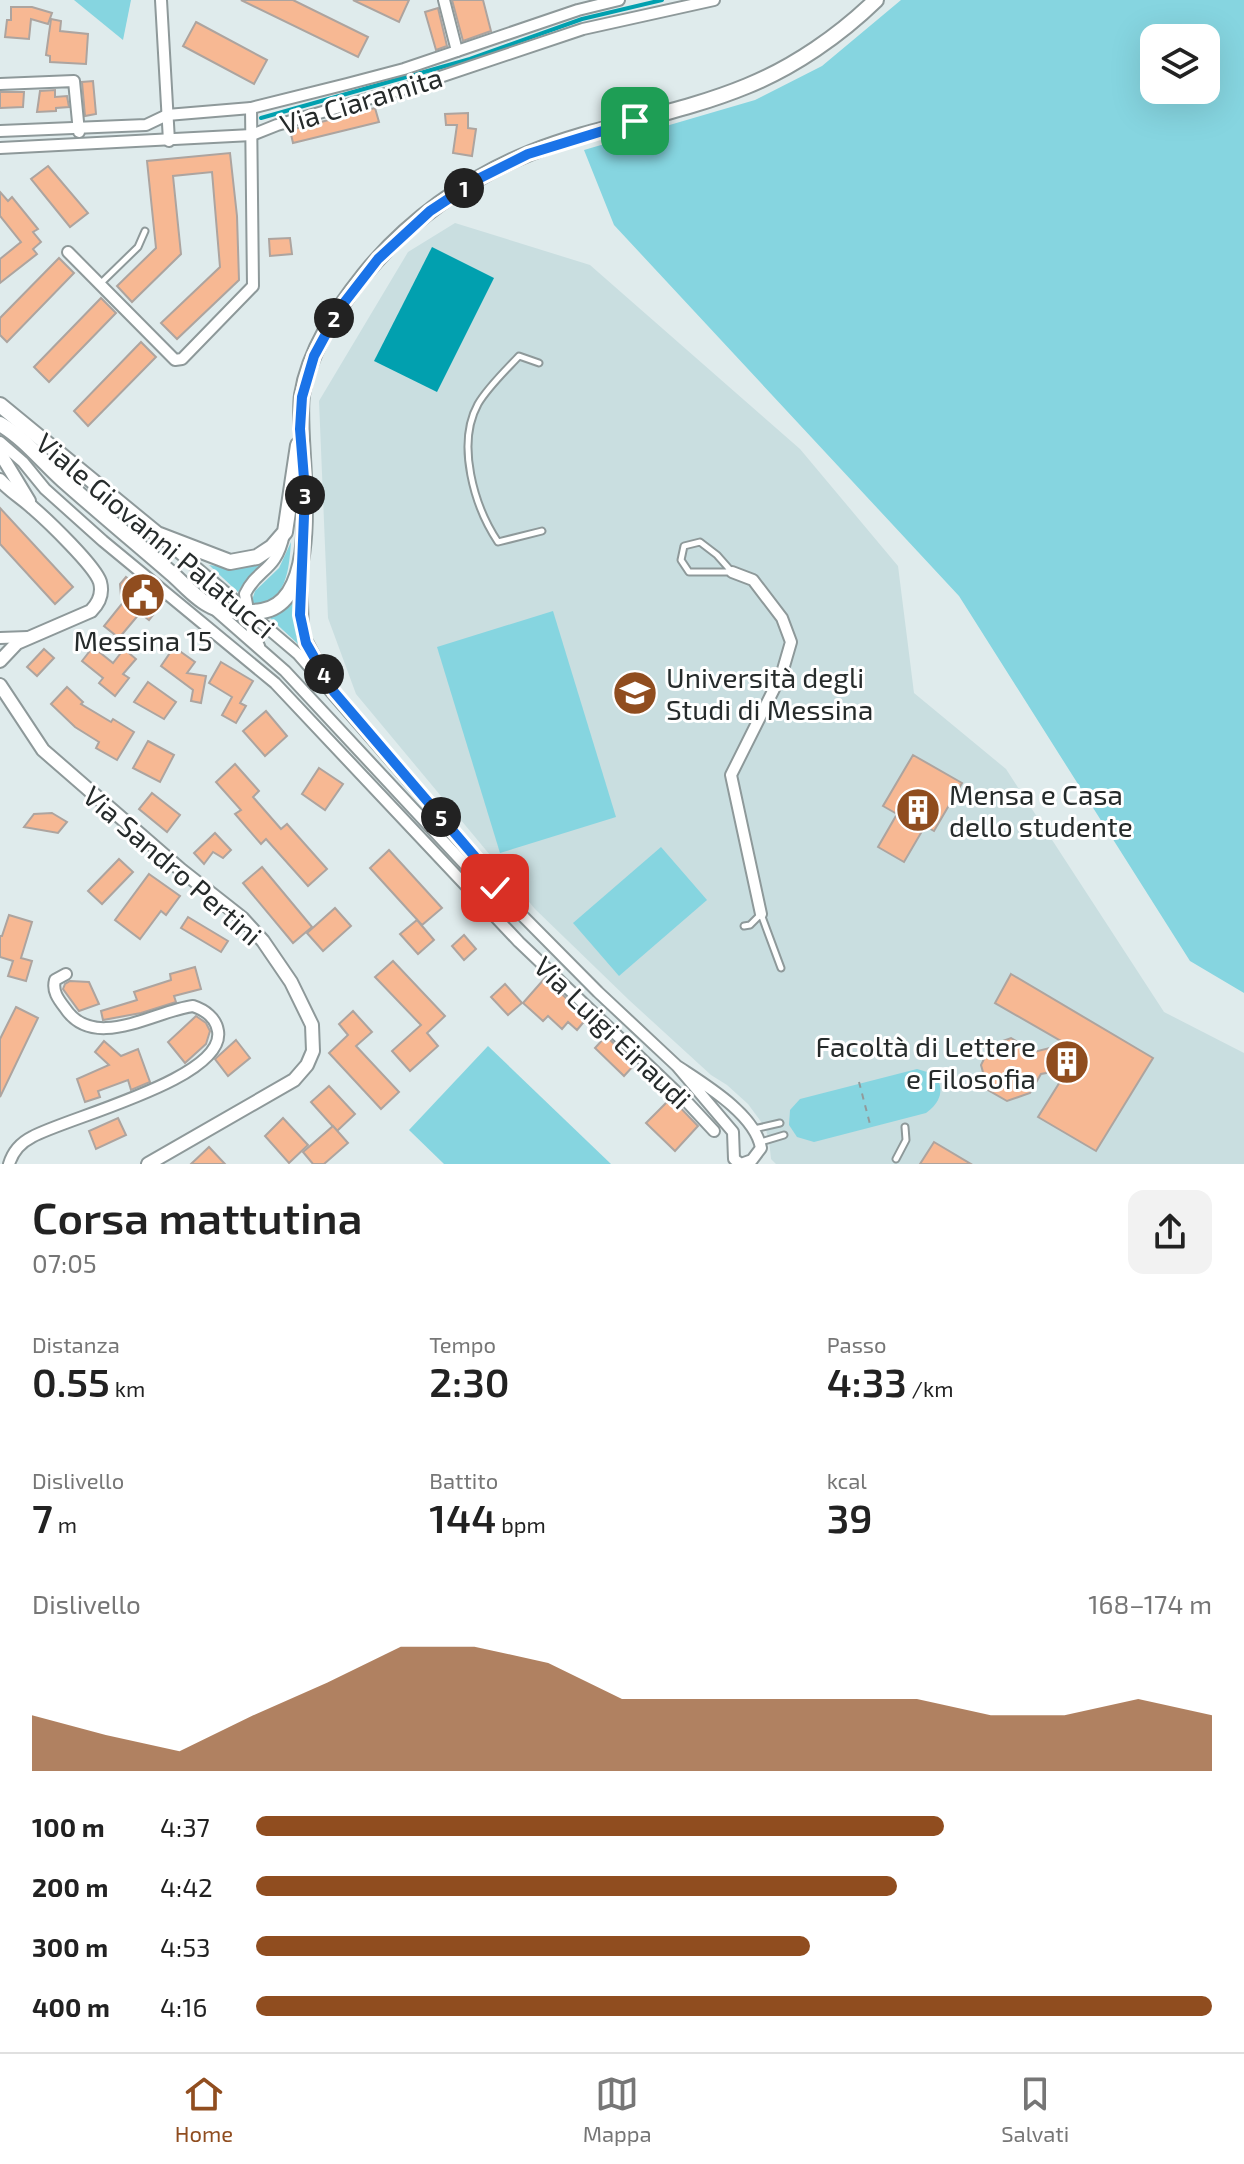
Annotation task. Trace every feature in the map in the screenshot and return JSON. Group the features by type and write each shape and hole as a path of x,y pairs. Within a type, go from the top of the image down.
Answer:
{"main road":[{"path":"157,534 230,562 257,557 272,547 285,532 302,397 314,356 340,308 366,273 392,244 438,205 487,174 528,154 717,98 750,85 814,50 873,3"},
{"name":"Viale Giovanni Palatucci","path":"0,405 157,534"},
{"name":"Viale Giovanni Palatucci","path":"0,424 211,607"},
{"path":"211,607 267,610 280,603 290,592 301,567 305,479 300,429"}],"street":[{"path":"161,0 169,141"},
{"path":"444,0 457,51"},
{"name":"Via Ciaramita","path":"0,131 146,125 167,115 251,108 404,69 578,10 619,0"},
{"name":"Via Ciaramita","path":"0,148 252,135 410,87 583,29 714,0"},
{"path":"499,36 507,54"},
{"path":"0,84 74,81 81,143"},
{"path":"68,252 175,360 182,359 252,288 251,108"},
{"name":"Via Luigi Einaudi","path":"0,442 23,462 45,489 124,559 275,683 480,902 714,1131"},
{"path":"2,460 27,469"},
{"path":"2,460 33,507"},
{"path":"0,480 33,507 92,569 99,579 101,590 96,606 86,615 30,637 10,648 0,661"},
{"path":"260,649 245,594 252,583 273,565 280,553 285,532"},
{"name":"Viale Giovanni Palatucci","path":"157,534 298,654 482,865 495,888"},
{"path":"301,567 303,634 334,692"},
{"path":"732,572 753,580 782,618 791,642 782,673 731,775 761,914"},
{"name":"Viale Giovanni Palatucci","path":"211,607 302,689 472,872 495,888 677,1066"},
{"path":"0,638 30,637"},
{"name":"Via Sandro Pertini","path":"0,685 43,750 256,932 286,975 312,1025 315,1038 313,1051 307,1065 294,1080 148,1164"},
{"path":"9,1164 13,1152 33,1136 161,1086 204,1058 217,1043 219,1034 212,1018 193,1006 106,1029 81,1024 68,1013 55,993 55,980 66,974"},
{"path":"677,1066 721,1097 753,1129 761,1148 752,1160 741,1164 734,1159 733,1132 677,1066"}],"lane":[{"path":"99,284 138,247 145,231"},
{"path":"539,363 519,356 478,404 467,432 470,473 490,530 498,542 542,531"},
{"path":"700,542 732,572 689,572 681,560 684,546 700,542"},
{"path":"744,926 750,925 761,914 781,968"},
{"path":"753,1129 780,1123"},
{"path":"896,1159 906,1140 905,1127"},
{"path":"760,1142 784,1135"}],"path":[{"path":"859,1082 871,1128"}],"shaded area":[{"path":"74,0 131,0 123,40"},
{"path":"901,0 1244,0 1244,993 1190,961 959,596 614,225 584,150 755,100 822,66"},
{"name":"Università degli Studi di Messina","path":"455,223 590,265 800,449 898,566 914,693 1006,769 1164,1012 1244,1053 1244,1164 776,1164 771,1159 765,1127 748,1104 711,1075 629,1000 535,909 356,694 328,618 319,401 408,252"},
{"path":"432,247 494,278 437,392 374,361"},
{"path":"291,542 287,573 280,591 265,603 254,605 251,603 255,591 279,568"},
{"path":"262,564 238,592 209,565 237,569"},
{"path":"293,600 298,644 269,617"},
{"path":"553,611 616,817 500,853 437,647"},
{"path":"661,847 707,900 619,976 573,923"},
{"path":"488,1046 611,1164 444,1164 409,1130"},
{"path":"917,1069 934,1074 940,1085 938,1100 926,1113 814,1142 797,1137 789,1125 790,1110 800,1099"}],"building":[{"path":"241,0 293,0 368,37 358,57"},
{"path":"353,0 409,0 399,22"},
{"path":"452,0 483,0 491,31 463,41"},
{"path":"11,7 32,7 52,13 48,24 31,19 29,39 5,37 7,20 11,20"},
{"path":"438,8 447,46 436,50 425,12"},
{"path":"51,19 61,21 60,31 88,34 86,64 50,62 50,56 46,55"},
{"path":"196,22 267,60 254,84 183,46"},
{"path":"93,81 96,114 85,116 82,82"},
{"path":"55,90 55,97 67,96 69,107 37,112 40,91"},
{"path":"0,92 24,92 23,107 0,108"},
{"path":"375,108 379,122 293,143 290,130"},
{"path":"468,113 468,128 476,129 472,156 453,153 457,125 446,125 445,114"},
{"path":"230,153 237,216 239,280 177,339 161,323 220,267 212,172 173,176 181,254 132,302 117,286 156,248 147,161"},
{"path":"48,166 88,213 70,227 31,179"},
{"path":"0,192 8,201 12,197 38,229 33,232 41,242 33,249 37,254 0,283 0,259 21,242 0,216"},
{"path":"290,238 292,254 270,256 269,239"},
{"path":"59,258 74,273 7,342 0,335 0,318"},
{"path":"101,298 116,313 49,382 34,367"},
{"path":"141,342 156,357 88,426 74,411"},
{"path":"0,508 73,587 55,604 0,544"},
{"path":"126,577 161,605 149,620 140,613 119,638 104,626 125,600 121,596 120,584"},
{"path":"93,647 113,663 124,649 136,659 123,674 129,678 115,696 99,683 103,678 82,661"},
{"path":"174,647 195,662 187,673 206,676 201,703 191,701 193,690 161,666"},
{"path":"44,649 54,658 37,676 27,667"},
{"path":"221,662 253,681 240,703 246,706 236,723 222,715 232,697 209,683"},
{"path":"148,682 176,702 164,719 134,702"},
{"path":"67,687 83,702 81,704 134,732 117,760 96,748 99,742 75,727 51,704"},
{"path":"266,711 287,736 265,756 243,731"},
{"path":"148,741 174,755 160,782 133,768"},
{"name":"Mensa e Casa dello studente","path":"913,755 962,783 934,831 925,826 904,862 878,847 897,814 883,806"},
{"path":"235,764 259,791 253,797 281,829 287,824 327,869 308,886 266,839 261,844 235,814 241,810 216,782"},
{"path":"319,768 343,784 325,810 302,794"},
{"path":"152,793 180,815 167,832 139,809"},
{"path":"52,813 67,822 58,833 24,827 34,814"},
{"path":"215,833 231,850 223,858 213,852 204,864 194,853"},
{"path":"389,850 442,908 422,925 370,868"},
{"path":"119,859 133,872 102,904 88,891"},
{"path":"262,867 312,927 293,943 243,883"},
{"path":"149,874 180,896 166,915 161,911 140,939 115,920"},
{"path":"335,908 351,926 323,951 307,933"},
{"path":"9,915 32,922 21,958 32,961 26,981 8,976 13,961 0,957 0,936"},
{"path":"188,917 228,941 221,952 181,928"},
{"path":"417,920 434,940 418,954 400,934"},
{"path":"464,935 476,949 464,960 452,946"},
{"path":"393,961 445,1016 427,1033 438,1046 410,1071 392,1051 421,1025 375,977"},
{"path":"195,967 201,989 174,996 176,1002 103,1020 101,1011 137,1000 134,992 171,980 170,974"},
{"name":"Facoltà di Lettere e Filosofia","path":"1011,974 1153,1058 1096,1151 1038,1117 1068,1069 1041,1074 1030,1093 1007,1101 988,1090 981,1065 991,1045 1011,1038 1034,1052 1066,1044 995,1003"},
{"path":"545,978 587,1018 577,1030 568,1022 562,1029 548,1016 543,1021 523,1003"},
{"path":"70,981 89,982 99,1004 79,1011 63,989"},
{"path":"505,984 522,1003 508,1015 491,997"},
{"path":"16,1007 38,1018 0,1097 0,1039"},
{"path":"353,1011 372,1032 356,1046 399,1092 381,1109 329,1053 348,1035 339,1024"},
{"path":"196,1016 206,1023 210,1031 206,1044 185,1063 168,1042"},
{"path":"606,1036 635,1064 624,1076 595,1048"},
{"path":"236,1040 250,1058 228,1076 215,1059"},
{"path":"104,1041 121,1056 138,1049 150,1082 131,1090 128,1080 98,1091 100,1097 85,1102 77,1079 109,1065 95,1052"},
{"path":"329,1086 355,1114 337,1131 311,1102"},
{"path":"671,1098 698,1126 675,1151 646,1123"},
{"path":"118,1118 126,1135 96,1149 89,1131"},
{"path":"283,1118 308,1145 289,1163 265,1136"},
{"path":"333,1126 348,1143 324,1164 313,1164 303,1152"},
{"path":"934,1142 971,1164 920,1164"},
{"path":"209,1147 225,1164 191,1164"}],"waterway":[{"path":"261,118 470,59 582,19 662,0"}],"place":[{"name":"Messina 15","path":"143,595"},
{"name":"Università degli Studi di Messina","path":"635,693"},
{"name":"Mensa e Casa dello studente","path":"918,810"},
{"name":"Facoltà di Lettere e Filosofia","path":"1067,1062"}],"route":[{"path":"495,888 482,865 334,692 306,643 300,615 305,491 300,429 302,397 314,356 340,308 378,259 430,211 480,178 528,154 635,121"}]}
